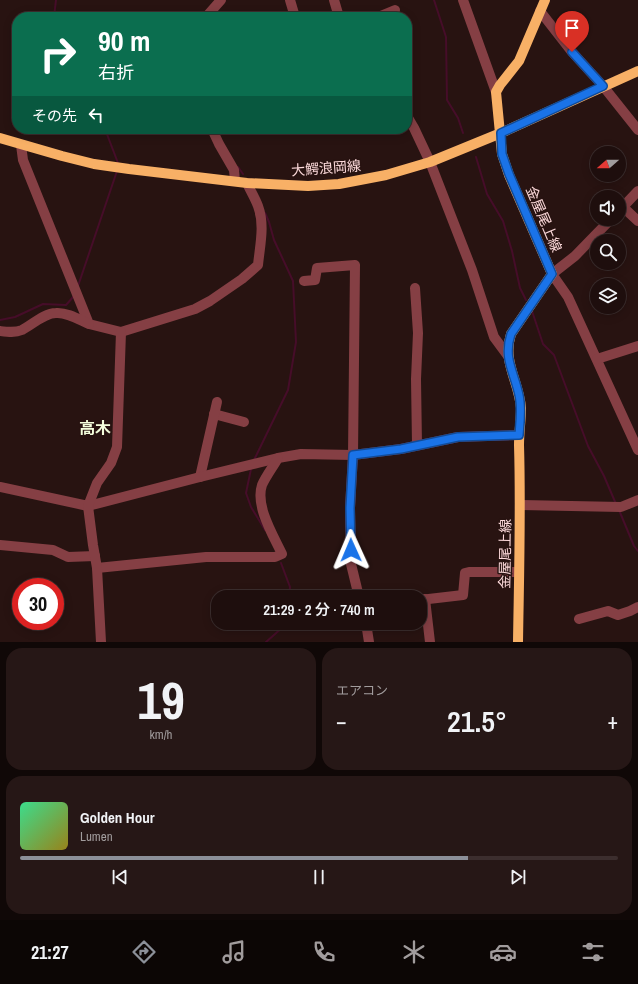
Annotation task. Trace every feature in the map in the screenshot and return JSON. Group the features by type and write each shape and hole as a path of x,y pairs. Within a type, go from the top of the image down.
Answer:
{"main road":[{"path":"496,92 519,61 545,0"},
{"name":"大鰐浪岡線","path":"0,138 94,164 129,169 247,183 308,186 339,184 386,175 430,162 501,133 638,71"},
{"name":"金屋尾上線","path":"496,92 502,154 509,174 552,274 511,334 508,344 508,356 519,394 521,409 519,435 521,505 518,642"}],"street":[{"path":"210,12 220,0"},
{"path":"290,0 294,12"},
{"path":"334,0 338,12"},
{"path":"463,0 496,92"},
{"path":"540,11 572,52 603,86 638,130"},
{"path":"412,125 430,162 472,270 494,337 508,356"},
{"path":"214,134 234,170 235,181"},
{"path":"22,145 23,160 89,324"},
{"path":"0,331 13,332 22,330 38,320 56,312 71,316 89,324 121,332 195,309 210,301 242,279 258,265 262,236 261,219 258,205 247,183"},
{"path":"626,204 638,191"},
{"path":"626,213 638,221"},
{"path":"604,226 575,256 552,274 568,297 638,450"},
{"path":"304,281 315,280 317,268 355,266 353,455 350,508 351,564 357,590"},
{"path":"415,288 418,333 416,379 417,445"},
{"path":"101,642 97,568 88,506 97,483 111,463 118,447 121,332"},
{"path":"596,359 638,346"},
{"path":"200,477 217,402"},
{"path":"214,414 244,422"},
{"path":"0,488 88,506 200,477 278,458 301,454 353,455 401,449 458,437 519,435"},
{"path":"97,568 206,557 275,557 282,554 262,511 260,494 262,484 278,458"},
{"path":"521,505 618,507 638,500"},
{"path":"0,544 53,550 68,557 95,556"},
{"path":"427,598 463,594 465,573 519,572"},
{"path":"579,619 608,611 618,615 638,607"},
{"path":"427,626 430,642"},
{"path":"367,630 369,642"}],"waterway":[{"path":"55,12 56,0"},
{"path":"434,0 446,37 447,100 458,118 463,133"},
{"path":"107,134 118,163"},
{"path":"476,157 487,194 503,221 512,251 520,288 526,300"},
{"path":"238,167 243,174"},
{"path":"78,286 117,171"},
{"path":"254,460 288,390 296,342 293,281 274,240 265,213"},
{"path":"0,320 15,317 43,304 66,305 74,296"},
{"path":"532,311 543,344 554,355 588,446 604,476 616,504"},
{"path":"251,469 246,493 251,507 265,530"},
{"path":"619,510 634,546 638,551"},
{"path":"281,563 290,587 290,590"},
{"path":"266,642 280,630"}],"district":[{"name":"高木","path":"95,428"}],"route":[{"path":"351,550 350,508 353,455 401,449 458,437 519,435 521,409 519,394 510,368 508,344 511,334 552,274 509,174 502,154 501,133 603,86 572,52"}]}
